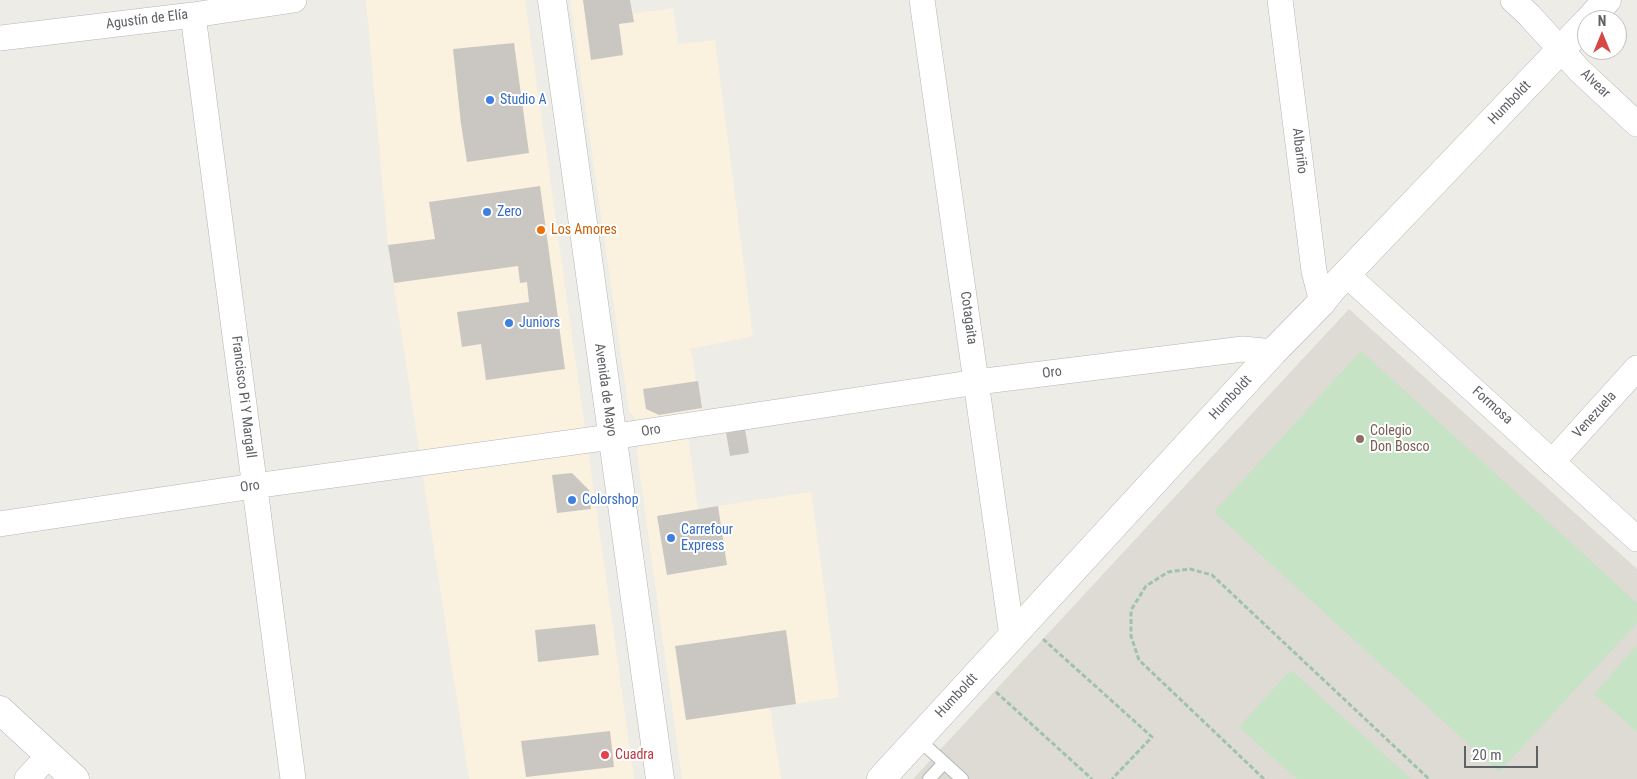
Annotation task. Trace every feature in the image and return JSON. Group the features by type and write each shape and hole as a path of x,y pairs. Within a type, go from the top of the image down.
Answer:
{"street":[{"name":"Agustín de Elía","path":"0,38 193,15 245,4 294,0"},
{"name":"Avenida de Mayo","path":"552,0 611,437 660,779"},
{"name":"Cotagaita","path":"922,0 977,382 1019,629"},
{"name":"Albariño","path":"1280,0 1314,271 1322,302"},
{"name":"Alvear","path":"1513,0 1580,71 1637,124"},
{"name":"Humboldt","path":"1598,10 1607,0"},
{"name":"Francisco Pi Y Margall","path":"193,15 293,779"},
{"name":"Humboldt","path":"881,779 1273,352 1577,33"},
{"name":"Formosa","path":"1346,274 1637,539"},
{"name":"Oro","path":"0,524 254,486 611,437 977,382 1243,349 1273,352"},
{"name":"Venezuela","path":"1552,462 1637,368"},
{"path":"0,710 75,779"},
{"path":"27,779 49,755"}],"lane":[{"path":"918,739 962,779"},
{"path":"929,779 944,763"}],"path":[{"path":"1264,779 1139,660 1132,636 1132,610 1146,586 1168,572 1190,569 1212,576 1429,779"},
{"path":"1019,629 1152,737 1112,779"},
{"path":"978,674 1092,779"}],"shaded area":[{"path":"366,0 525,0 634,779 469,779 388,245"},
{"path":"570,0 630,0 633,14 673,8 678,44 715,40 753,336 691,349 701,414 646,422 636,419 629,411"},
{"name":"Colegio Don Bosco","path":"1349,309 1637,569 1637,779 913,779"},
{"path":"688,436 698,509 811,492 839,697 770,708 781,779 682,779 637,453 638,447 645,444"}],"green space":[{"path":"1361,351 1637,603 1637,623 1499,772 1214,512"},
{"path":"1637,645 1637,732 1594,694"},
{"path":"1291,670 1411,779 1297,779 1239,727"}],"building":[{"path":"583,0 630,0 634,22 619,24 623,55 591,60"},
{"path":"514,43 529,153 467,162 453,49"},
{"path":"540,186 565,369 486,380 481,344 462,347 457,312 529,302 527,282 520,283 518,266 394,283 388,245 435,239 429,202"},
{"path":"698,381 702,408 659,415 646,409 643,389"},
{"path":"745,429 749,453 730,456 726,433"},
{"name":"Colorshop","path":"572,473 589,490 591,509 557,513 552,475"},
{"path":"718,506 727,565 667,575 657,516"},
{"path":"595,624 599,655 538,662 535,630"},
{"path":"786,630 796,704 686,720 675,646"},
{"path":"610,731 614,767 526,777 521,741"}],"place":[{"name":"Studio A","path":"490,100"},
{"name":"Zero","path":"487,212"},
{"name":"Los Amores","path":"541,230"},
{"name":"Juniors","path":"509,323"},
{"name":"Colegio Don Bosco","path":"1360,439"},
{"name":"Colorshop","path":"572,500"},
{"name":"Carrefour Express","path":"671,538"},
{"name":"Cuadra","path":"605,755"}]}
